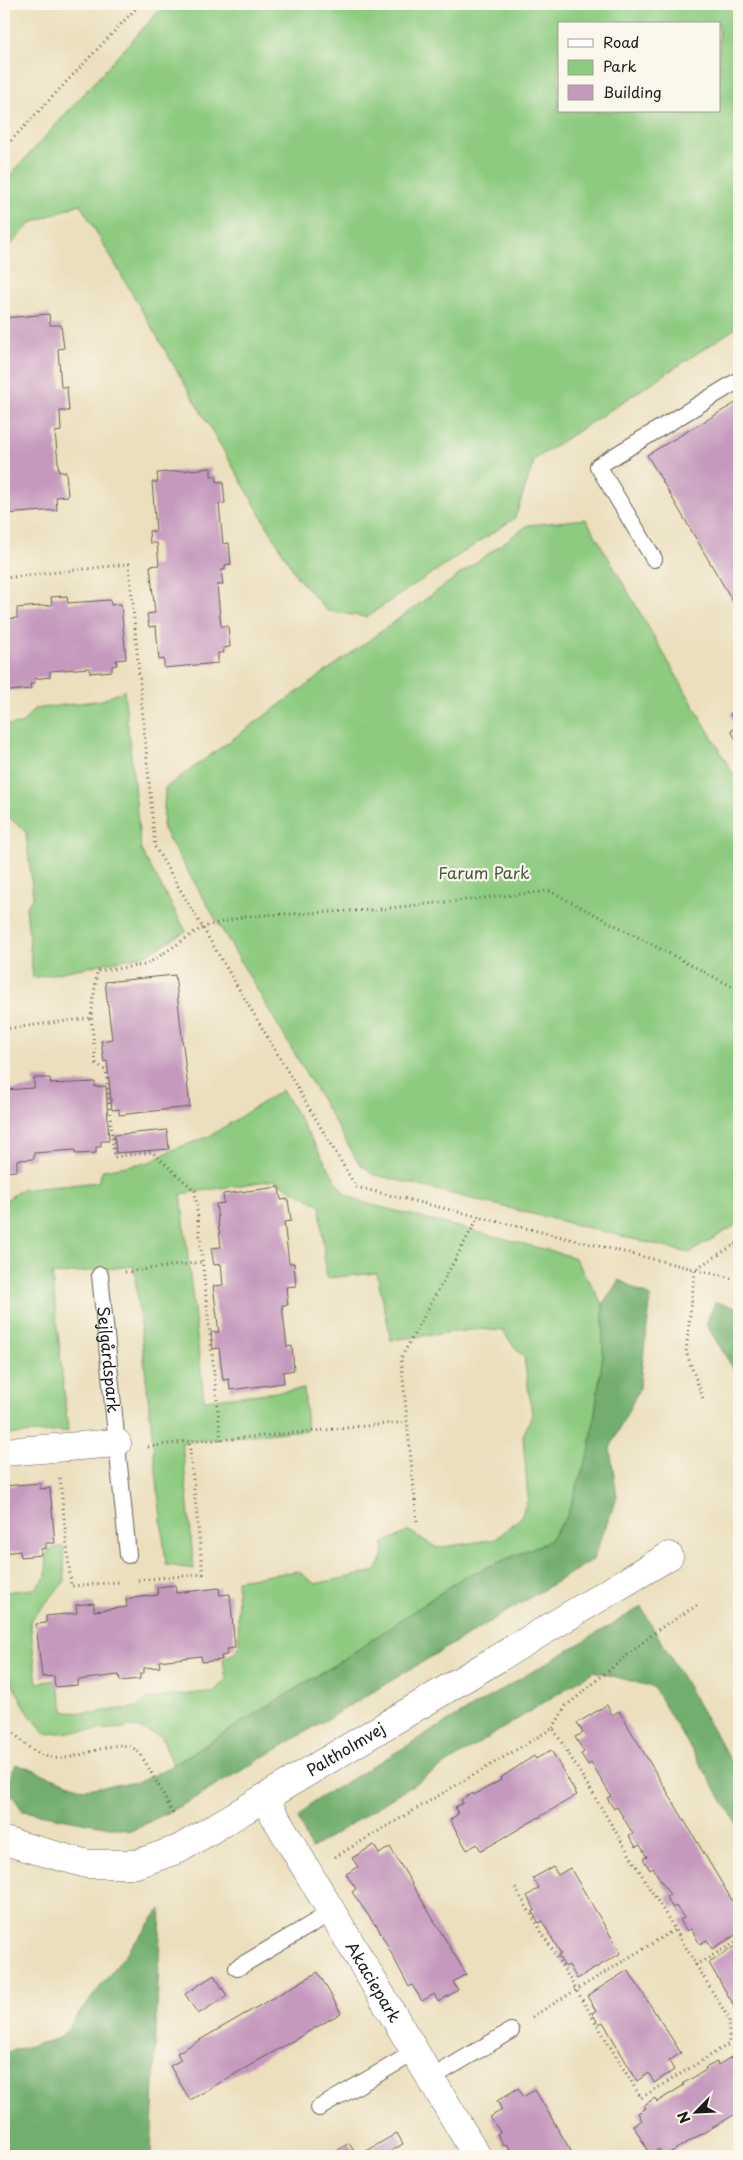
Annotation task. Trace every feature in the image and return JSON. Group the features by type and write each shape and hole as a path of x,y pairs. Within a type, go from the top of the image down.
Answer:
{"street":[{"path":"4,1452 117,1447"},
{"name":"Paltholmvej","path":"4,1841 87,1864 136,1864 179,1849 669,1556"},
{"name":"Akaciepark","path":"264,1798 477,2156"}],"lane":[{"path":"654,559 598,466 739,380"},
{"name":"Sejlgårdspark","path":"100,1275 128,1555"},
{"path":"237,1968 332,1912"},
{"path":"431,2078 511,2031"},
{"path":"319,2108 415,2052"}],"path":[{"path":"4,148 140,4"},
{"path":"4,578 129,564 155,846 356,1187 739,1280"},
{"path":"221,1440 195,1191 152,1152 114,1157 106,1071 96,1063 91,1018 98,971 146,965 203,927 246,916 371,910 550,891 739,990"},
{"path":"4,1029 91,1018"},
{"path":"417,1522 401,1358 478,1216"},
{"path":"695,1269 739,1242"},
{"path":"734,1244 739,1252"},
{"path":"100,1275 202,1262"},
{"path":"695,1269 686,1352 703,1398"},
{"path":"117,1447 221,1440 407,1422"},
{"path":"309,1873 553,1728 566,1706 659,1629 698,1605"},
{"path":"4,1722 21,1743 48,1757 67,1759 114,1746 126,1745 137,1751 189,1843"},
{"path":"514,1886 642,2098 729,2044 729,2019 553,1728"},
{"path":"511,2031 575,1989 674,1930"},
{"path":"695,1965 739,1941"}],"green space":[{"path":"165,4 739,4 739,326 535,459 515,518 366,617 327,611 297,577 80,204 31,223 4,252 4,182"},
{"name":"Farum Park","path":"586,519 739,784 739,1223 689,1253 372,1174 358,1162 163,829 165,788 528,525"},
{"path":"124,690 141,850 186,931 146,955 33,978 26,907 33,898 26,832 4,813 4,725 22,724 34,709 102,700"},
{"path":"282,1090 343,1192 361,1202 574,1257 603,1304 603,1354 590,1449 567,1516 549,1541 462,1578 347,1657 173,1765 162,1737 136,1727 46,1734 29,1714 4,1668 4,1592 34,1589 46,1576 47,1550 63,1546 65,1581 30,1621 37,1683 56,1680 65,1712 91,1713 138,1707 148,1699 215,1691 226,1679 223,1659 239,1650 237,1580 298,1571 315,1584 376,1571 383,1557 384,1543 409,1531 437,1548 496,1539 521,1517 528,1499 523,1436 532,1415 524,1357 503,1331 479,1329 391,1340 377,1273 326,1278 320,1205 274,1180 181,1194 204,1400 304,1389 307,1430 182,1442 194,1569 166,1565 134,1266 52,1275 68,1431 4,1435 4,1202 20,1190 98,1182 103,1170 150,1162 172,1150 210,1136"},
{"path":"619,1280 651,1297 639,1389 610,1448 617,1497 593,1560 192,1800 131,1831 23,1811 6,1787 16,1764 84,1789 139,1782 173,1765 347,1657 462,1578 549,1541 567,1516 590,1449 603,1354 603,1304"},
{"path":"715,1302 739,1308 739,1378 706,1324"},
{"path":"641,1607 739,1775 739,1827 653,1687 594,1671 311,1849 298,1818 314,1801"},
{"path":"161,1909 151,2156 4,2156 4,2053 60,2038"}],"building":[{"path":"49,314 50,325 61,325 64,348 58,349 61,387 67,387 69,411 60,411 61,431 55,432 59,472 66,472 68,496 56,497 57,510 4,514 4,318"},
{"path":"739,401 739,612 647,455"},
{"path":"211,468 211,476 216,476 217,482 223,481 225,503 219,504 223,544 229,543 231,564 225,565 225,570 221,570 223,585 217,585 221,626 228,626 230,647 223,648 224,653 218,653 218,663 164,668 164,659 159,660 156,626 149,627 147,614 155,613 150,566 159,565 157,543 150,543 149,531 156,531 152,482 158,482 157,473"},
{"path":"67,596 68,603 110,600 111,605 121,604 126,659 116,660 117,665 112,666 112,671 90,673 90,668 50,671 50,677 34,679 35,683 30,684 31,689 9,691 9,686 4,686 4,619 17,618 17,608 52,605 51,597"},
{"path":"739,709 739,745 731,731 737,727 730,714"},
{"path":"175,975 190,1107 119,1115 119,1109 112,1110 107,1061 104,1062 101,1041 112,1039 105,982"},
{"path":"34,1078 50,1078 51,1084 95,1082 95,1087 106,1086 109,1141 101,1141 101,1147 96,1147 96,1153 75,1154 75,1150 34,1153 34,1159 17,1160 17,1171 4,1172 4,1090 34,1088"},
{"path":"167,1130 169,1149 116,1153 114,1135"},
{"path":"279,1187 281,1200 288,1199 291,1221 284,1222 289,1263 294,1263 296,1286 286,1287 288,1305 282,1305 287,1347 292,1346 294,1370 283,1372 284,1383 230,1390 229,1379 223,1380 219,1348 213,1349 211,1332 219,1332 213,1286 223,1285 221,1264 214,1265 211,1248 221,1247 216,1204 224,1203 223,1194"},
{"path":"40,1483 40,1489 50,1488 55,1543 46,1543 46,1548 41,1549 41,1555 21,1557 20,1551 4,1553 4,1486"},
{"path":"175,1585 176,1593 219,1588 220,1595 230,1594 235,1648 226,1649 227,1655 221,1656 222,1660 202,1662 201,1656 159,1661 160,1667 144,1668 144,1673 140,1673 140,1679 120,1681 119,1675 78,1680 78,1685 55,1687 54,1676 42,1677 36,1624 46,1623 46,1616 77,1613 76,1605 94,1603 94,1611 127,1607 126,1599 158,1595 157,1587"},
{"path":"607,1705 612,1715 619,1711 739,1912 739,1920 735,1922 739,1933 712,1949 707,1940 700,1944 691,1929 687,1931 680,1920 684,1918 676,1906 673,1908 666,1897 670,1895 653,1868 650,1870 643,1859 647,1857 640,1845 636,1847 629,1836 633,1834 617,1807 614,1809 607,1798 611,1796 591,1763 588,1765 581,1754 584,1752 575,1737 583,1733 577,1723"},
{"path":"551,1750 577,1795 481,1851 477,1844 467,1850 450,1820 458,1814 455,1807 463,1803 461,1800 501,1780 500,1778 534,1756 536,1759"},
{"path":"374,1845 379,1854 390,1847 466,1974 453,1982 458,1990 438,2002 434,1994 422,2001 412,1985 409,1987 376,1924 352,1892 356,1889 346,1874 358,1867 352,1858"},
{"path":"553,1867 558,1875 570,1868 621,1953 577,1979 569,1965 565,1967 558,1955 561,1954 542,1921 539,1923 532,1912 535,1910 527,1896 539,1888 533,1878"},
{"path":"739,1944 739,2014 709,1963"},
{"path":"628,1970 681,2053 669,2061 674,2070 654,2083 649,2073 637,2081 603,2022 599,2024 592,2013 596,2011 587,1996"},
{"path":"318,1972 341,2013 190,2100 170,2066 181,2060 177,2053"},
{"path":"214,1975 227,1996 198,2014 185,1994"},
{"path":"733,2056 739,2067 739,2112 664,2156 659,2149 650,2155 633,2125 642,2120 638,2113 646,2108 644,2105 655,2098 657,2102 706,2070 705,2068 717,2062 718,2065"},
{"path":"518,2088 523,2097 535,2090 574,2156 514,2156 507,2144 504,2146 497,2134 500,2132 490,2117 502,2110 497,2101"},
{"path":"397,2133 403,2144 383,2156 358,2156"},
{"path":"349,2143 355,2153 350,2156 329,2156"}]}
